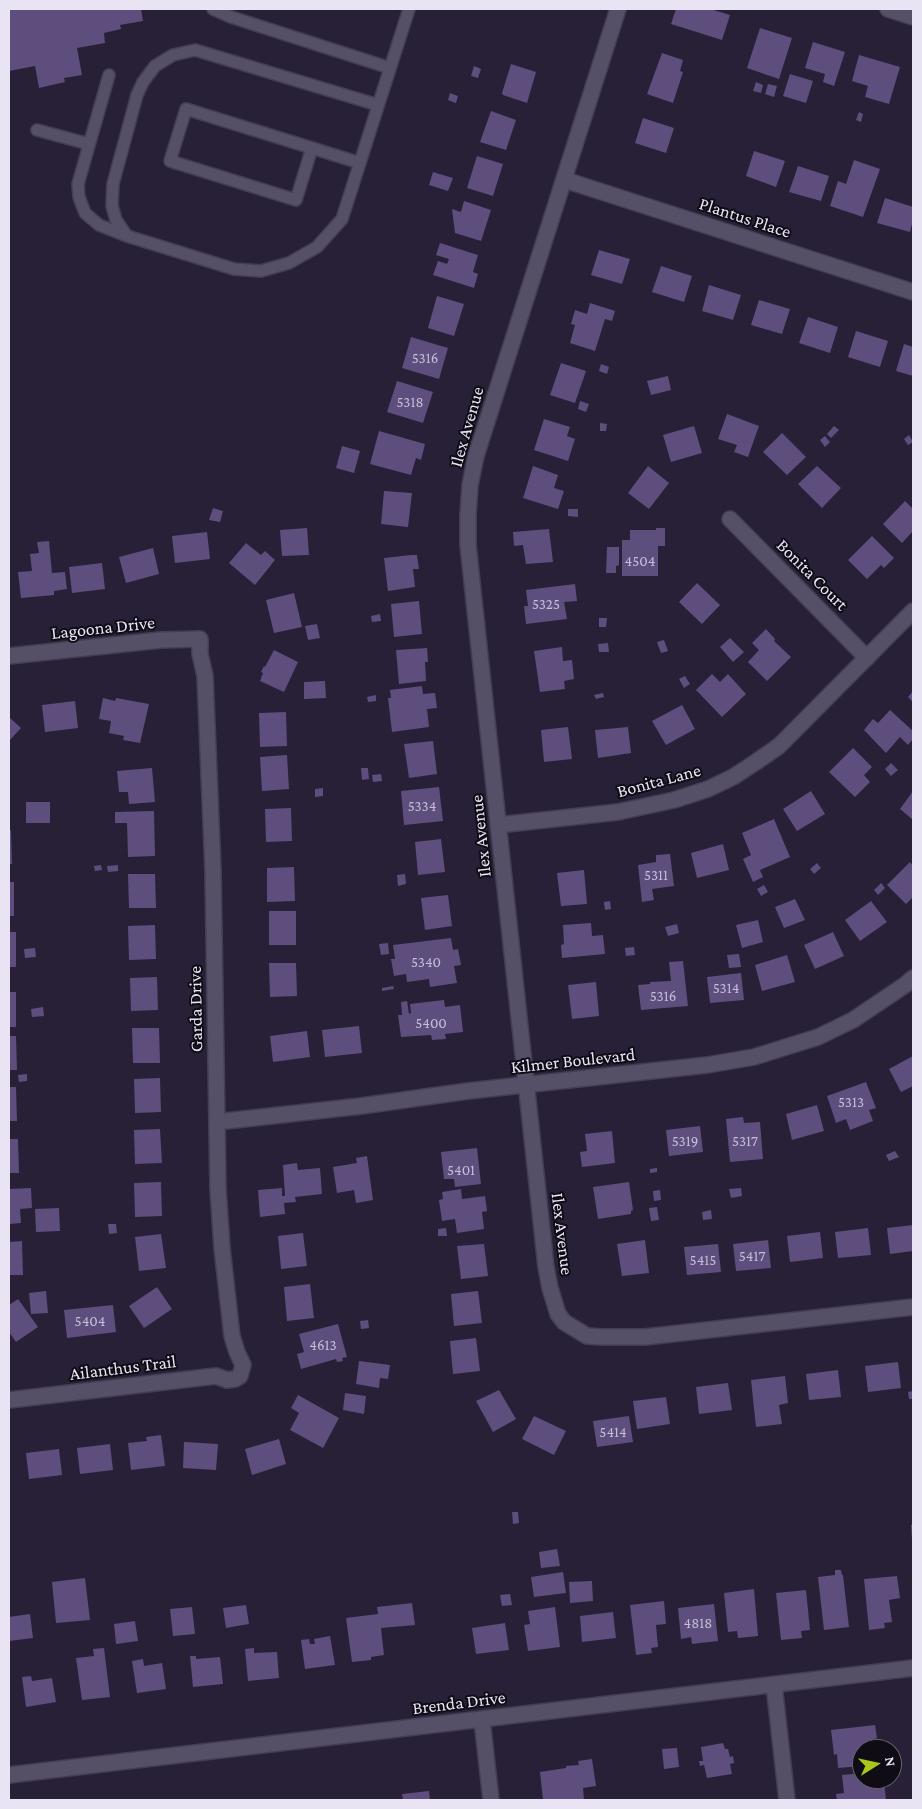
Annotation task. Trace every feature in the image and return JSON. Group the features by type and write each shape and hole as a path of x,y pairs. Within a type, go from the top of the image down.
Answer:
{"street":[{"name":"Ilex Avenue","path":"618,9 476,456 470,485 468,515 468,545 526,1086 550,1288 558,1314 564,1322 588,1336 602,1338 645,1337 913,1307"},
{"path":"888,9 913,17"},
{"name":"Plantus Place","path":"565,180 913,292"},
{"name":"Bonita Court","path":"730,519 867,658"},
{"name":"Bonita Lane","path":"498,825 618,812 674,800 708,789 756,762 779,746 913,611"},
{"name":"Lagoona Drive","path":"9,656 161,640 200,639"},
{"name":"Garda Drive","path":"200,639 200,654 205,676 213,871 218,1189 222,1248 232,1336 243,1365 240,1376"},
{"name":"Kilmer Boulevard","path":"218,1122 707,1065 754,1056 818,1037 853,1020 913,978"},
{"name":"Ailanthus Trail","path":"9,1400 216,1376 227,1380 240,1376"},
{"name":"Brenda Drive","path":"9,1775 913,1668"},
{"path":"774,1685 787,1800"},
{"path":"482,1720 491,1800"}],"lane":[{"path":"213,9 231,17 390,68"},
{"path":"108,75 78,184 79,197 86,213 99,225 127,236 234,269 261,271 289,263 317,247 342,219 409,9"},
{"path":"127,236 116,220 112,206 113,184 137,95 143,82 155,66 174,55 195,50 378,105"},
{"path":"312,148 296,200 170,161 186,109 312,148 360,163"},
{"path":"37,130 89,144"}],"building":[{"path":"9,9 141,9 143,21 120,25 121,29 104,33 105,43 77,48 82,75 64,78 65,82 39,88 35,66 9,71"},
{"path":"676,9 710,9 730,15 722,40 671,24"},
{"path":"760,28 792,38 779,79 747,68"},
{"path":"813,42 845,52 834,86 823,82 825,74 805,68"},
{"path":"662,53 683,60 680,71 683,72 673,103 647,94"},
{"path":"859,55 900,67 889,104 865,97 868,86 852,81"},
{"path":"511,64 536,72 527,103 502,93"},
{"path":"474,66 481,69 478,78 471,76"},
{"path":"790,74 813,81 806,103 783,96"},
{"path":"756,82 763,85 761,93 753,91"},
{"path":"768,84 777,86 774,97 765,94"},
{"path":"450,93 458,96 456,103 448,100"},
{"path":"491,111 516,120 506,150 480,142"},
{"path":"859,112 863,114 861,122 856,120"},
{"path":"643,118 674,128 666,153 635,143"},
{"path":"754,151 785,161 776,187 746,176"},
{"path":"477,156 503,164 493,196 467,188"},
{"path":"854,160 880,169 863,217 830,206 838,181 846,184"},
{"path":"798,166 829,176 821,201 789,192"},
{"path":"433,172 453,178 448,191 429,185"},
{"path":"885,198 913,207 913,220 910,232 877,223"},
{"path":"464,201 491,210 481,241 455,233 452,209 461,212"},
{"path":"440,243 478,255 473,272 478,274 474,288 433,275 438,261 447,264 449,259 436,255"},
{"path":"599,250 630,259 622,284 591,275"},
{"path":"661,266 692,276 684,302 652,292"},
{"path":"709,285 741,295 733,320 702,311"},
{"path":"437,296 464,304 454,336 428,328"},
{"path":"759,300 790,309 782,334 751,325"},
{"path":"590,303 615,311 612,321 605,319 595,351 570,343 575,325 571,324 575,310 587,314"},
{"path":"808,317 838,327 830,353 799,343"},
{"path":"856,331 888,341 880,367 848,357"},
{"path":"411,337 448,348 439,379 402,368"},
{"path":"904,344 913,347 913,376 896,371"},
{"path":"561,363 586,371 575,403 550,395"},
{"path":"601,364 609,367 607,374 599,371"},
{"path":"668,376 671,390 651,395 647,381"},
{"path":"397,381 433,392 423,423 387,412"},
{"path":"580,401 589,404 586,412 578,409"},
{"path":"727,414 759,426 748,457 734,452 737,445 718,439"},
{"path":"544,419 570,427 567,436 575,439 568,461 534,450"},
{"path":"600,423 607,424 606,431 600,431"},
{"path":"694,426 702,453 671,462 663,435"},
{"path":"834,426 839,430 831,438 827,434"},
{"path":"379,431 425,444 421,460 416,458 411,475 370,464"},
{"path":"782,433 806,457 787,475 763,452"},
{"path":"909,435 913,442 908,445 904,439"},
{"path":"825,436 830,442 825,447 820,440"},
{"path":"342,446 360,451 354,473 336,468"},
{"path":"533,466 558,475 554,488 564,491 558,509 523,498"},
{"path":"648,466 669,483 649,509 628,493"},
{"path":"817,466 841,488 822,508 798,484"},
{"path":"384,491 412,493 408,527 381,524"},
{"path":"905,501 913,509 913,531 902,543 883,524"},
{"path":"213,508 223,511 220,522 209,520"},
{"path":"568,509 578,509 578,517 568,516"},
{"path":"307,528 309,555 282,556 280,530"},
{"path":"656,528 665,528 665,546 658,546 658,576 622,576 622,540 630,540 630,530 656,530"},
{"path":"549,529 553,562 526,564 523,545 514,546 513,532"},
{"path":"207,532 210,559 175,563 172,536"},
{"path":"872,536 894,558 884,568 881,565 867,579 848,560"},
{"path":"49,541 52,573 65,572 67,589 54,591 54,595 21,598 18,572 32,571 30,554 39,553 37,542"},
{"path":"246,543 261,555 265,551 275,560 255,585 229,563"},
{"path":"607,547 619,547 619,565 616,566 616,573 606,573"},
{"path":"153,548 159,574 126,583 119,557"},
{"path":"417,555 419,569 413,569 415,587 388,591 384,558"},
{"path":"102,563 105,589 72,593 69,567"},
{"path":"697,583 720,605 702,624 679,602"},
{"path":"575,584 577,601 564,602 567,619 526,624 524,606 528,606 526,590"},
{"path":"294,593 302,627 274,633 266,600"},
{"path":"419,601 422,634 394,637 391,604"},
{"path":"380,614 381,621 372,622 371,616"},
{"path":"599,618 607,618 606,627 599,627"},
{"path":"317,624 320,638 308,640 305,626"},
{"path":"766,629 775,639 774,641 791,657 767,681 748,662 759,650 752,643"},
{"path":"730,638 744,652 733,662 720,647"},
{"path":"664,640 668,651 661,653 657,642"},
{"path":"608,643 609,652 599,652 598,644"},
{"path":"562,647 563,661 572,660 574,679 564,681 565,689 540,692 534,651"},
{"path":"427,648 428,662 425,662 426,681 399,684 396,650"},
{"path":"274,650 298,662 284,692 260,681 263,673 261,672"},
{"path":"712,674 720,682 728,674 746,694 722,717 696,690"},
{"path":"685,676 690,684 684,688 679,679"},
{"path":"325,681 326,698 304,699 304,682"},
{"path":"422,686 423,694 435,693 437,708 427,709 429,727 392,732 388,698 391,698 390,690"},
{"path":"913,691 913,702 908,697"},
{"path":"603,693 604,697 596,699 594,695"},
{"path":"376,695 376,701 368,702 367,697"},
{"path":"103,698 115,701 116,698 149,704 140,743 123,740 124,736 109,733 111,721 99,719"},
{"path":"75,701 78,728 45,732 42,705"},
{"path":"682,705 695,729 666,745 652,721"},
{"path":"890,710 913,731 913,739 908,745 900,737 886,753 864,730 873,719 878,723"},
{"path":"286,712 287,746 260,747 259,713"},
{"path":"9,717 21,728 9,741"},
{"path":"568,727 572,759 544,762 541,730"},
{"path":"628,727 631,753 598,758 595,730"},
{"path":"433,741 437,774 409,778 404,744"},
{"path":"853,748 872,767 864,775 870,782 855,797 829,772"},
{"path":"287,755 289,789 262,791 260,757"},
{"path":"891,763 898,770 891,776 885,769"},
{"path":"152,768 155,802 129,804 128,792 119,792 117,771"},
{"path":"361,768 368,768 369,779 362,780"},
{"path":"381,774 382,781 373,782 372,775"},
{"path":"439,787 443,821 404,825 401,791"},
{"path":"323,788 323,796 315,797 315,789"},
{"path":"811,791 825,814 797,831 783,809"},
{"path":"913,791 913,820 900,809"},
{"path":"26,802 50,802 50,823 26,823"},
{"path":"291,808 292,841 266,842 265,809"},
{"path":"154,811 155,856 128,857 127,823 115,823 115,812"},
{"path":"774,819 790,857 760,870 763,877 753,882 743,859 751,855 742,833"},
{"path":"9,830 11,830 12,864 9,864"},
{"path":"441,839 445,872 418,875 415,842"},
{"path":"723,844 729,870 697,878 691,853"},
{"path":"670,854 674,886 652,889 654,900 642,902 638,865 656,862 656,855"},
{"path":"910,862 913,866 913,897 906,904 887,885"},
{"path":"817,863 821,868 814,874 810,869"},
{"path":"101,865 102,870 95,871 94,866"},
{"path":"118,865 118,871 108,872 107,866"},
{"path":"294,867 295,901 267,902 267,868"},
{"path":"584,870 587,904 561,906 557,873"},
{"path":"128,874 155,874 156,908 129,908"},
{"path":"405,874 406,884 398,886 397,875"},
{"path":"9,882 14,882 14,916 9,916"},
{"path":"881,883 885,888 878,895 874,890"},
{"path":"764,885 768,892 761,896 757,889"},
{"path":"448,895 452,926 425,930 421,898"},
{"path":"795,899 805,920 784,928 775,907"},
{"path":"610,901 611,909 605,910 604,902"},
{"path":"871,901 887,922 860,941 845,920"},
{"path":"269,911 296,911 296,945 269,945"},
{"path":"758,920 763,942 742,948 736,925"},
{"path":"591,923 592,936 603,935 605,954 562,958 561,945 564,944 563,925"},
{"path":"677,924 679,933 668,936 665,927"},
{"path":"155,925 156,959 129,960 128,926"},
{"path":"9,932 16,932 16,967 9,967"},
{"path":"833,932 844,956 815,969 804,945"},
{"path":"451,938 453,950 458,949 461,965 454,966 457,983 430,987 429,979 407,982 406,974 394,976 391,959 395,959 393,945"},
{"path":"388,943 389,954 381,955 379,944"},
{"path":"634,947 635,955 626,956 625,948"},
{"path":"35,948 36,957 25,958 24,949"},
{"path":"739,954 741,967 729,968 727,955"},
{"path":"787,955 795,982 762,991 755,965"},
{"path":"683,961 688,1006 641,1010 638,985 650,984 650,982 671,981 669,962"},
{"path":"269,963 296,963 297,996 270,997"},
{"path":"741,973 744,1000 710,1003 707,977"},
{"path":"157,977 158,1010 131,1011 130,978"},
{"path":"596,982 599,1016 572,1019 568,985"},
{"path":"393,986 394,989 382,991 382,988"},
{"path":"9,992 16,992 16,1027 9,1027"},
{"path":"444,1000 445,1007 460,1005 463,1032 445,1034 446,1039 432,1040 431,1035 401,1037 398,1015 402,1015 401,1002 407,1001 409,1014 411,1013 410,1004"},
{"path":"43,1007 44,1016 32,1017 31,1009"},
{"path":"359,1026 362,1053 325,1057 322,1030"},
{"path":"132,1028 159,1028 160,1063 133,1063"},
{"path":"307,1031 310,1057 273,1062 270,1036"},
{"path":"9,1036 16,1036 17,1070 9,1070"},
{"path":"913,1056 913,1086 901,1092 889,1069"},
{"path":"27,1074 27,1081 19,1082 18,1075"},
{"path":"160,1078 161,1112 135,1113 134,1079"},
{"path":"866,1082 876,1108 869,1110 873,1121 850,1130 846,1119 836,1123 827,1096"},
{"path":"9,1087 16,1087 17,1121 9,1121"},
{"path":"817,1105 824,1131 792,1140 786,1114"},
{"path":"743,1117 744,1123 760,1122 763,1159 730,1162 726,1119"},
{"path":"700,1126 703,1152 669,1156 666,1130"},
{"path":"160,1129 162,1163 135,1164 134,1130"},
{"path":"612,1131 615,1163 582,1167 580,1152 587,1151 585,1134"},
{"path":"9,1139 18,1139 19,1173 9,1173"},
{"path":"477,1148 481,1184 455,1187 454,1179 444,1179 441,1152"},
{"path":"895,1151 899,1157 889,1161 886,1155"},
{"path":"367,1156 373,1200 356,1203 354,1190 337,1193 333,1167 357,1163 356,1158"},
{"path":"297,1163 298,1170 320,1168 322,1194 295,1197 296,1202 284,1203 285,1214 260,1217 258,1190 282,1188 282,1196 285,1196 283,1165"},
{"path":"657,1168 657,1172 650,1173 650,1169"},
{"path":"161,1182 162,1216 135,1217 134,1183"},
{"path":"629,1182 633,1210 631,1214 598,1219 593,1187"},
{"path":"31,1188 32,1208 20,1209 21,1223 9,1224 9,1189"},
{"path":"741,1188 742,1196 731,1198 729,1189"},
{"path":"461,1189 462,1199 485,1196 487,1211 482,1212 484,1229 457,1233 455,1219 442,1221 439,1200 443,1199 442,1192"},
{"path":"660,1190 661,1200 654,1201 653,1191"},
{"path":"657,1207 659,1220 651,1221 649,1208"},
{"path":"59,1208 60,1231 36,1232 35,1209"},
{"path":"711,1210 712,1219 703,1220 702,1212"},
{"path":"108,1224 116,1224 117,1233 109,1234"},
{"path":"913,1225 913,1251 890,1254 887,1228"},
{"path":"446,1228 447,1236 438,1236 438,1229"},
{"path":"868,1228 871,1255 838,1258 835,1232"},
{"path":"820,1232 823,1258 790,1262 787,1236"},
{"path":"303,1233 307,1266 281,1269 278,1236"},
{"path":"161,1234 166,1268 139,1271 135,1237"},
{"path":"645,1240 649,1273 622,1276 617,1244"},
{"path":"768,1240 771,1268 736,1271 733,1244"},
{"path":"22,1241 23,1275 9,1275 9,1242"},
{"path":"484,1244 488,1276 461,1279 457,1246"},
{"path":"718,1244 721,1272 687,1275 684,1247"},
{"path":"310,1284 314,1318 287,1321 284,1287"},
{"path":"157,1287 172,1309 144,1328 129,1306"},
{"path":"46,1291 48,1313 31,1314 29,1293"},
{"path":"478,1291 482,1323 454,1326 451,1294"},
{"path":"18,1299 38,1327 16,1342 9,1332 9,1305"},
{"path":"113,1305 116,1332 67,1338 64,1310"},
{"path":"368,1320 369,1328 361,1329 360,1321"},
{"path":"338,1324 347,1357 342,1358 343,1361 337,1362 336,1359 301,1369 297,1354 304,1352 299,1334"},
{"path":"476,1338 480,1371 453,1374 450,1341"},
{"path":"359,1361 390,1365 388,1379 380,1378 379,1388 356,1384"},
{"path":"898,1362 901,1388 868,1392 865,1366"},
{"path":"838,1370 841,1397 809,1400 806,1374"},
{"path":"785,1376 788,1403 779,1405 782,1424 756,1427 751,1380"},
{"path":"728,1383 732,1410 699,1414 696,1387"},
{"path":"499,1390 516,1419 493,1432 476,1401"},
{"path":"913,1391 913,1399 909,1399 908,1392"},
{"path":"345,1393 366,1396 364,1414 343,1410"},
{"path":"298,1395 339,1418 323,1448 290,1430 299,1413 291,1408"},
{"path":"666,1397 670,1424 637,1429 633,1401"},
{"path":"534,1416 566,1431 554,1455 522,1439"},
{"path":"629,1416 633,1442 597,1447 593,1421"},
{"path":"161,1435 165,1466 131,1470 128,1443 147,1441 146,1437"},
{"path":"279,1439 286,1464 252,1475 245,1449"},
{"path":"184,1442 218,1444 216,1470 183,1468"},
{"path":"110,1444 113,1470 80,1474 77,1448"},
{"path":"59,1449 62,1475 29,1479 26,1453"},
{"path":"512,1512 518,1512 519,1523 513,1524"},
{"path":"913,1524 913,1540 912,1540 911,1525"},
{"path":"557,1549 560,1566 541,1568 539,1552"},
{"path":"835,1570 841,1570 843,1575 849,1627 824,1630 818,1577 835,1575"},
{"path":"563,1572 566,1593 534,1597 531,1577"},
{"path":"897,1576 900,1598 889,1600 892,1622 884,1623 885,1628 869,1630 864,1579"},
{"path":"85,1578 90,1620 56,1623 52,1582"},
{"path":"592,1581 593,1601 570,1603 569,1582"},
{"path":"754,1589 758,1636 738,1638 737,1631 728,1632 724,1593"},
{"path":"806,1590 810,1630 801,1631 802,1638 781,1640 776,1593"},
{"path":"510,1594 512,1605 502,1606 500,1595"},
{"path":"664,1601 666,1624 656,1625 658,1647 651,1648 652,1653 636,1655 630,1605"},
{"path":"412,1603 415,1625 381,1628 384,1655 371,1657 371,1660 352,1662 346,1618 378,1614 377,1607"},
{"path":"714,1604 718,1641 692,1644 691,1637 681,1639 678,1608"},
{"path":"246,1605 249,1624 226,1628 223,1608"},
{"path":"192,1607 195,1634 173,1636 170,1609"},
{"path":"555,1607 560,1647 528,1651 524,1625 530,1624 528,1611"},
{"path":"613,1612 616,1638 582,1642 580,1616"},
{"path":"30,1614 33,1638 9,1641 9,1617"},
{"path":"135,1621 138,1641 116,1644 114,1624"},
{"path":"505,1623 509,1650 476,1654 472,1628"},
{"path":"330,1636 335,1665 305,1669 301,1640 309,1639 310,1644 315,1644 314,1639"},
{"path":"104,1648 110,1697 82,1700 76,1658 94,1656 93,1649"},
{"path":"254,1648 254,1653 277,1652 279,1678 248,1681 245,1649"},
{"path":"190,1656 196,1656 196,1659 220,1657 223,1684 193,1687"},
{"path":"143,1659 144,1666 162,1663 166,1689 137,1693 132,1661"},
{"path":"31,1676 32,1681 52,1678 56,1702 26,1707 22,1677"},
{"path":"875,1725 877,1738 852,1739 852,1767 838,1768 837,1754 834,1755 831,1730"},
{"path":"723,1743 725,1749 728,1749 730,1757 733,1756 734,1763 730,1764 732,1774 707,1778 704,1765 700,1766 699,1761 703,1761 701,1747"},
{"path":"677,1748 679,1767 664,1769 662,1749"},
{"path":"592,1759 596,1786 583,1788 584,1800 543,1800 540,1772 579,1765 578,1761"},
{"path":"852,1774 852,1789 885,1789 886,1800 837,1800 836,1794 844,1793 842,1775"},
{"path":"429,1791 430,1800 403,1800 402,1794"}]}
